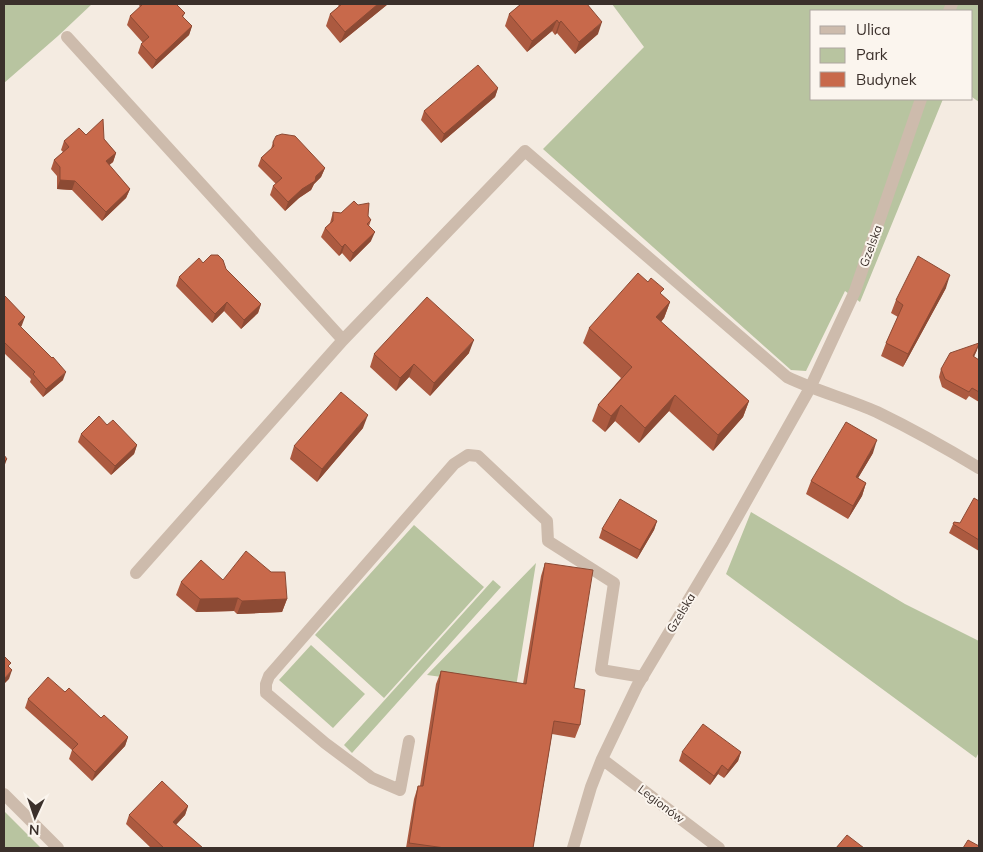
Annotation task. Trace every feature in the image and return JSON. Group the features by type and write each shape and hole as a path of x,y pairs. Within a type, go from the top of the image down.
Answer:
{"street":[{"path":"67,37 343,340"},
{"name":"Gzelska","path":"573,848 602,759 618,724 643,677 722,544 810,388 855,291 920,100"},
{"path":"136,573 343,340 525,150 787,377 810,388 875,412 936,442 979,468"},
{"path":"409,741 400,790 372,778 325,743 266,693 266,684 268,676 454,464 468,455 478,456 547,521 548,541 614,583 600,670 643,677"},
{"name":"Legionów","path":"602,759 719,848"},
{"path":"4,794 58,848"}],"green space":[{"path":"4,4 92,4 4,83"},
{"path":"612,4 979,4 979,102 973,98 973,10 810,10 810,100 943,100 860,302 845,291 806,371 791,370 543,149 644,47"},
{"path":"751,512 905,604 979,641 979,752 976,758 726,574"},
{"path":"414,525 484,587 384,698 315,635"},
{"path":"536,563 516,687 427,675"},
{"path":"493,580 501,587 352,753 344,745"},
{"path":"311,645 365,694 333,728 279,680"},
{"path":"4,811 41,848 4,848"}],"building":[{"path":"143,4 176,4 185,13 182,16 192,26 156,60 141,44 149,37 130,16"},
{"path":"342,4 378,4 345,32 330,14"},
{"path":"521,4 587,4 602,22 579,42 561,21 559,23 557,20 532,41 509,14"},
{"path":"478,65 498,88 444,134 424,111"},
{"path":"103,119 104,139 116,153 106,161 130,189 106,212 75,181 60,180 60,167 54,160 69,147 64,141 79,128 86,135"},
{"path":"282,134 295,136 325,168 316,176 315,181 302,189 288,202 273,186 282,178 261,158 274,146 273,142 276,136"},
{"path":"354,201 358,205 369,203 368,216 371,220 367,224 375,232 353,253 345,244 342,247 325,228 333,221 333,212 341,213"},
{"path":"211,255 218,255 223,260 226,269 261,304 244,320 227,302 215,314 179,277 199,258 203,263"},
{"path":"918,256 950,275 908,354 886,343 903,305 896,300"},
{"path":"638,273 648,282 651,278 664,289 660,293 670,302 656,317 749,401 718,435 675,395 645,428 621,405 611,416 598,405 632,367 589,328"},
{"path":"5,296 25,317 18,324 66,372 46,389 33,374 35,372 4,342"},
{"path":"427,297 474,340 434,383 414,364 400,378 374,354"},
{"path":"979,343 973,356 979,360 979,392 972,388 969,392 945,379 941,369 950,353"},
{"path":"341,392 368,415 322,469 294,446"},
{"path":"99,416 107,425 113,420 137,445 115,466 81,434"},
{"path":"846,422 877,440 856,477 866,483 853,506 811,481"},
{"path":"974,498 979,501 979,540 953,524 954,522 960,523"},
{"path":"620,499 657,521 640,550 602,529"},
{"path":"246,551 271,572 285,572 287,599 242,601 238,598 200,599 181,582 201,560 223,580"},
{"path":"545,563 593,570 574,688 585,690 580,725 554,721 533,848 445,848 409,843 418,786 423,786 441,671 526,684"},
{"path":"4,656 11,663 8,666 12,670 4,679"},
{"path":"48,677 65,692 69,688 101,718 104,715 128,737 95,772 72,750 78,744 28,699"},
{"path":"703,724 741,752 728,770 722,765 714,776 682,752"},
{"path":"162,781 188,806 173,822 203,848 164,848 129,815"},
{"path":"847,835 864,848 836,848"},
{"path":"968,840 979,846 979,848 963,848"}]}
